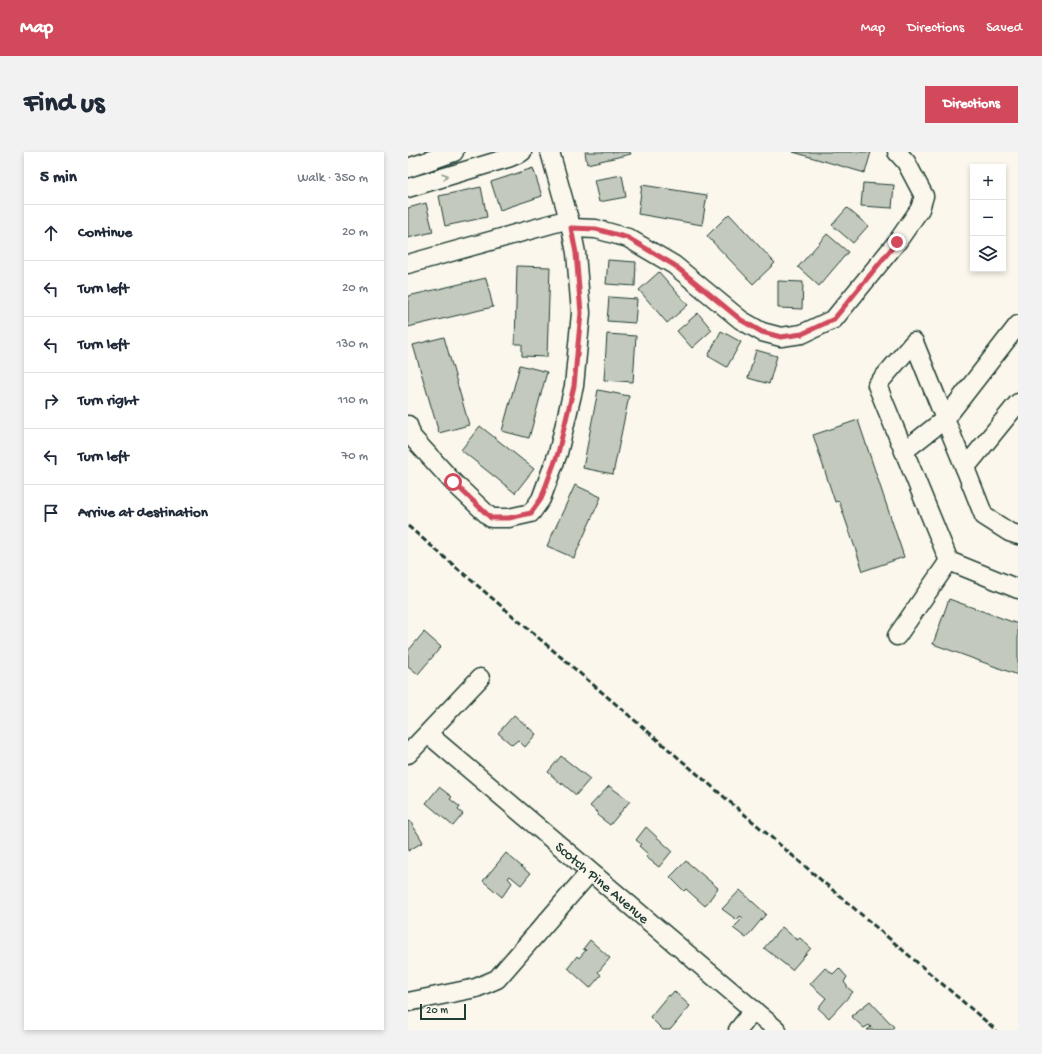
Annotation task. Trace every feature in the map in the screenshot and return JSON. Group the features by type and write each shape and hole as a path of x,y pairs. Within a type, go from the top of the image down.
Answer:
{"street":[{"path":"408,168 454,152"},
{"path":"408,188 501,160 522,152"},
{"path":"408,425 412,436 453,482 491,518 509,518 531,513 541,499 558,453 574,386 581,313 576,253 570,224 550,152"},
{"path":"408,264 570,224 596,229 628,238 674,265 741,320 762,332 781,337 802,334 834,319 897,242 920,209 924,196 906,162 897,152"},
{"path":"904,451 944,419 1018,325"},
{"path":"1018,535 1009,532 984,516 914,342 877,384 949,561 1018,589"},
{"path":"965,468 1018,403"},
{"path":"897,636 949,561"},
{"path":"408,754 480,678"},
{"name":"Scotch Pine Avenue","path":"428,734 777,1030"},
{"path":"408,1002 476,988 497,979 590,872"},
{"path":"738,1030 754,1010"}],"building":[{"path":"585,152 630,152 631,154 587,164"},
{"path":"793,152 871,152 865,173"},
{"path":"533,168 542,196 500,210 491,182"},
{"path":"622,175 626,197 599,202 594,180"},
{"path":"863,183 894,185 892,208 861,206"},
{"path":"642,185 707,195 702,225 638,214"},
{"path":"481,187 487,217 445,226 439,196"},
{"path":"426,203 433,232 408,238 408,208"},
{"path":"847,208 868,226 853,243 832,225"},
{"path":"729,214 775,263 753,284 707,236"},
{"path":"827,234 848,252 819,286 798,267"},
{"path":"608,260 636,262 635,286 606,284"},
{"path":"517,266 550,267 547,357 522,356 522,344 515,344"},
{"path":"659,272 688,305 667,323 639,290"},
{"path":"486,278 493,307 408,327 408,296"},
{"path":"778,281 803,282 802,309 778,308"},
{"path":"609,297 637,299 635,323 607,321"},
{"path":"698,313 712,330 692,348 677,331"},
{"path":"721,331 741,342 727,367 708,356"},
{"path":"607,334 636,336 633,382 604,380"},
{"path":"444,337 469,425 439,433 413,345"},
{"path":"756,350 777,356 769,384 748,378"},
{"path":"520,365 547,372 529,438 502,431"},
{"path":"598,390 629,396 613,474 583,468"},
{"path":"858,420 904,557 863,571 839,501 835,502 813,435"},
{"path":"480,426 534,469 515,493 461,450"},
{"path":"575,485 601,497 574,558 547,546"},
{"path":"949,599 1018,624 1018,675 933,644"},
{"path":"424,632 441,647 418,674 408,666 408,651"},
{"path":"514,715 536,734 525,747 518,740 512,745 498,733"},
{"path":"561,756 590,779 576,795 548,772"},
{"path":"609,786 630,801 610,825 597,815 598,813 590,806"},
{"path":"439,787 452,797 450,799 460,807 458,810 463,814 453,826 426,803"},
{"path":"410,821 423,842 408,851 408,822"},
{"path":"646,827 672,851 659,867 646,857 648,854 639,846 641,844 636,840"},
{"path":"506,853 530,874 521,885 510,876 508,878 512,883 502,897 483,881"},
{"path":"686,861 718,888 705,906 686,889 684,891 670,877"},
{"path":"740,890 766,914 746,938 733,928 743,918 740,916 737,920 722,909"},
{"path":"782,927 797,940 800,938 811,948 792,970 764,948"},
{"path":"590,940 610,958 598,972 601,975 590,988 568,968 577,956 579,958 586,950 583,949"},
{"path":"825,968 833,974 839,968 847,977 844,982 853,992 829,1018 818,1008 826,998 810,984"},
{"path":"674,991 690,1006 670,1030 663,1030 650,1017 668,995 670,996"},
{"path":"870,1001 894,1027 890,1030 867,1030 871,1027 869,1025 864,1028 851,1016"}],"railway":[{"path":"408,526 996,1030"}],"route":[{"path":"453,482 491,518 509,518 531,513 541,499 558,453 574,386 581,313 576,253 571,228 596,229 628,238 674,265 741,320 762,332 781,337 802,334 834,319 897,242"}]}
